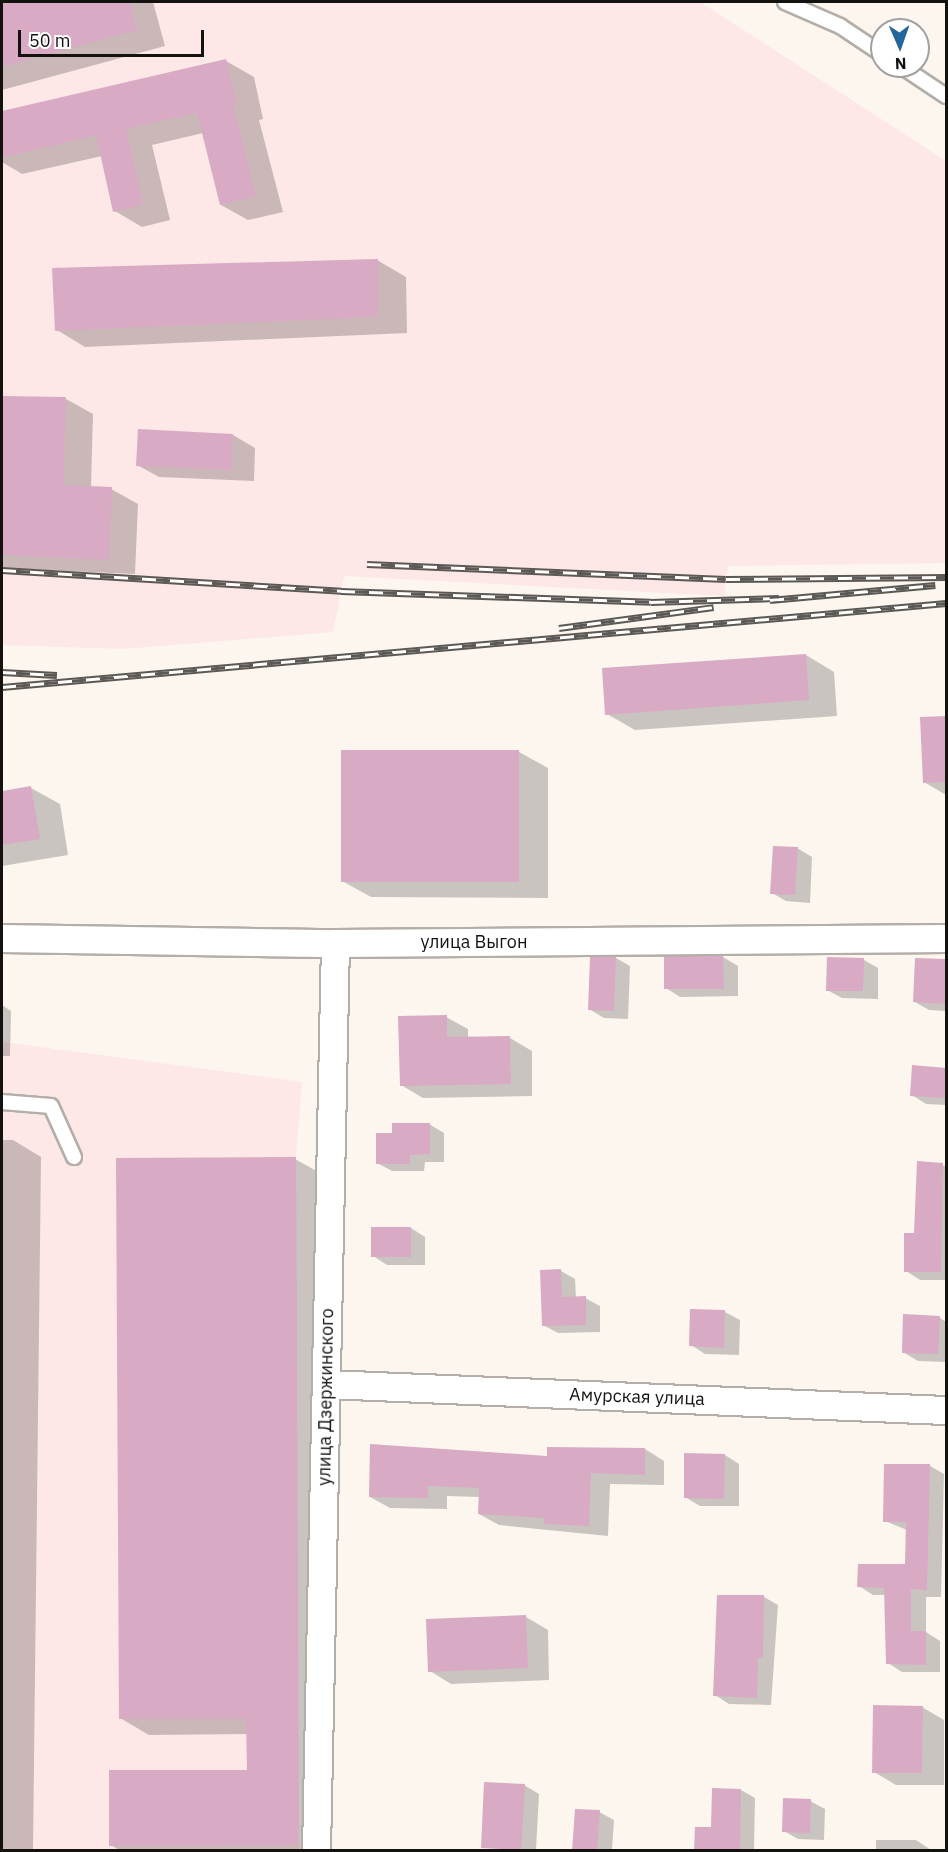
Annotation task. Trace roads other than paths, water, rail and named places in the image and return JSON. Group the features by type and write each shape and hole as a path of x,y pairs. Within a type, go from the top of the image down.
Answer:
{"street":[{"name":"улица Выгон","path":"2,938 335,943 946,938"},
{"name":"улица Дзержинского","path":"316,1851 335,943"},
{"name":"Амурская улица","path":"327,1384 946,1410"}],"lane":[{"path":"785,2 840,26 870,46"},
{"path":"919,78 946,96"},
{"path":"2,1102 51,1106 74,1157"}],"railway":[{"path":"367,564 726,579 946,577"},
{"path":"2,570 341,591 651,602 779,598"},
{"path":"770,600 935,585"},
{"path":"2,687 946,603"},
{"path":"559,628 714,607"},
{"path":"2,672 57,675"}]}
